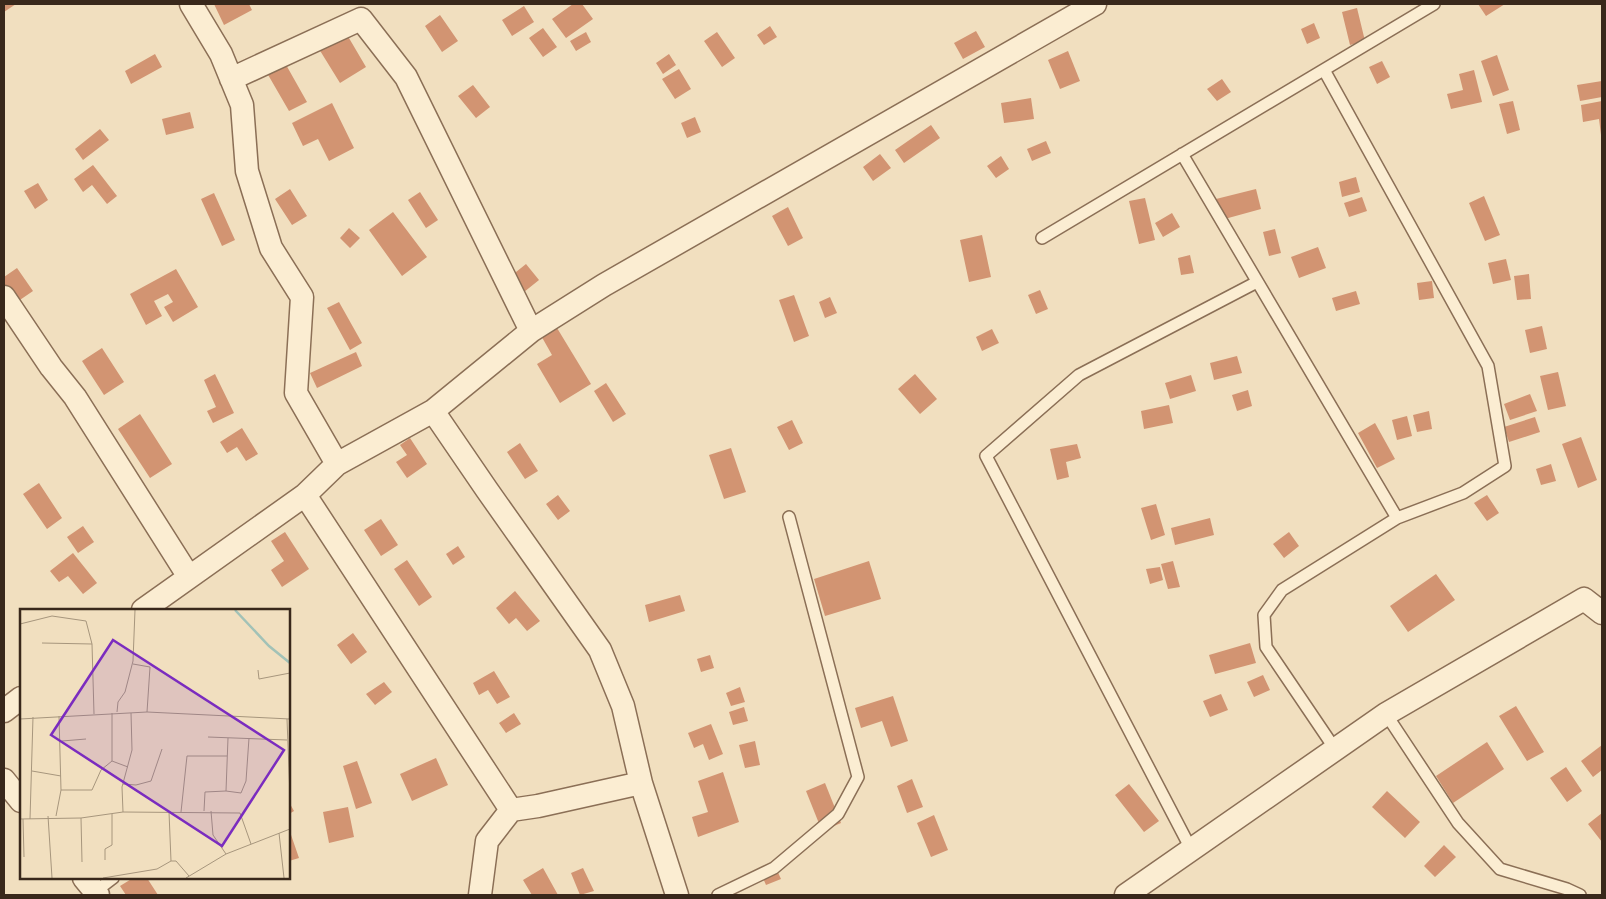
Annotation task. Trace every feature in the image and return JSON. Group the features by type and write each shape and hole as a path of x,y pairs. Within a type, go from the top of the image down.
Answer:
{"street":[{"path":"191,4 222,54 242,105 247,171 271,248 302,297 296,393 337,464"},
{"path":"144,609 305,494 337,464 433,411 532,331 604,285 1095,4"},
{"path":"231,79 361,19 406,77 532,331"},
{"path":"4,297 51,367 75,397 189,577"},
{"path":"433,411 600,650 623,706 642,783 677,895"},
{"path":"305,494 511,810"},
{"path":"1126,895 1386,714 1584,599 1602,613"},
{"path":"4,711 20,699"},
{"path":"4,780 20,800"},
{"path":"480,895 487,841 511,810 538,806 642,783"}],"lane":[{"path":"1042,238 1434,4"},
{"path":"1324,70 1488,366 1505,466 1463,493 1397,518 1282,590 1264,615 1266,646 1335,749"},
{"path":"1182,154 1397,518"},
{"path":"1191,849 986,456 1079,375 1258,282"},
{"path":"718,895 774,868 838,814 858,777 789,517"},
{"path":"1386,714 1458,823 1500,869 1567,889 1580,895"},
{"path":"93,888 111,879"}],"building":[{"path":"4,4 16,4 4,12"},
{"path":"214,4 249,4 252,10 224,25"},
{"path":"573,4 582,4 593,19 566,38 552,19"},
{"path":"1478,4 1505,4 1486,16"},
{"path":"524,6 534,22 512,36 502,20"},
{"path":"1357,8 1365,41 1350,45 1342,12"},
{"path":"440,15 458,41 442,52 425,26"},
{"path":"1314,23 1320,38 1307,44 1301,29"},
{"path":"770,26 777,37 764,45 757,35"},
{"path":"543,28 557,47 543,57 529,38"},
{"path":"976,31 985,47 963,59 954,43"},
{"path":"586,32 591,42 576,51 570,41"},
{"path":"717,32 735,58 722,67 704,41"},
{"path":"346,33 366,67 340,83 319,49"},
{"path":"1068,51 1080,81 1060,89 1048,60"},
{"path":"155,54 162,67 131,84 125,71"},
{"path":"669,54 676,65 663,74 656,63"},
{"path":"1497,55 1509,90 1493,96 1481,61"},
{"path":"1382,61 1390,77 1377,84 1369,67"},
{"path":"285,63 307,102 289,111 267,73"},
{"path":"679,69 691,89 675,99 662,79"},
{"path":"1474,70 1482,102 1451,109 1447,94 1463,90 1459,74"},
{"path":"1222,79 1231,92 1217,101 1207,89"},
{"path":"1602,81 1602,97 1580,101 1577,85"},
{"path":"473,85 490,107 476,118 458,96"},
{"path":"1031,98 1034,119 1004,123 1001,103"},
{"path":"1513,101 1520,130 1507,134 1499,104"},
{"path":"1602,101 1601,135 1599,119 1583,122 1581,105"},
{"path":"332,103 354,148 329,161 318,139 303,146 292,123"},
{"path":"190,112 194,128 166,135 162,119"},
{"path":"695,117 701,132 687,138 681,123"},
{"path":"931,125 940,138 904,163 895,150"},
{"path":"100,129 109,140 83,160 75,149"},
{"path":"1046,141 1051,153 1032,161 1027,149"},
{"path":"880,154 891,168 873,181 863,167"},
{"path":"1001,156 1009,169 996,178 987,166"},
{"path":"93,165 117,196 107,204 92,185 83,192 74,179"},
{"path":"1356,177 1360,192 1342,197 1339,182"},
{"path":"38,183 48,200 35,209 24,191"},
{"path":"290,189 307,216 292,225 275,199"},
{"path":"1256,189 1261,209 1221,220 1216,199"},
{"path":"420,192 438,220 426,228 408,200"},
{"path":"214,193 235,240 222,246 201,199"},
{"path":"1484,196 1500,235 1485,241 1469,203"},
{"path":"1362,197 1367,211 1349,217 1344,203"},
{"path":"1145,198 1155,240 1139,244 1129,201"},
{"path":"788,207 803,238 788,246 772,216"},
{"path":"393,212 427,257 402,276 369,230"},
{"path":"1172,213 1180,227 1163,237 1155,223"},
{"path":"349,228 360,238 350,248 340,238"},
{"path":"1275,229 1281,253 1269,256 1263,232"},
{"path":"982,235 991,277 969,282 960,240"},
{"path":"1318,247 1326,268 1299,278 1291,257"},
{"path":"1190,255 1194,273 1181,275 1178,258"},
{"path":"1506,259 1511,280 1493,284 1488,263"},
{"path":"526,264 539,280 524,292 511,276"},
{"path":"17,268 33,291 14,304 4,289 4,277"},
{"path":"176,269 198,307 173,322 164,307 173,302 168,294 154,301 162,316 146,325 130,294"},
{"path":"1529,274 1531,299 1517,300 1514,276"},
{"path":"1432,281 1434,298 1419,300 1417,283"},
{"path":"1040,290 1048,309 1036,314 1028,295"},
{"path":"1356,291 1360,304 1336,311 1332,298"},
{"path":"794,295 809,336 794,342 779,300"},
{"path":"830,297 837,313 825,318 819,302"},
{"path":"339,302 362,343 350,350 327,308"},
{"path":"554,323 591,384 560,403 537,364 552,355 539,332"},
{"path":"1542,326 1547,349 1530,353 1525,330"},
{"path":"992,329 999,343 982,351 976,337"},
{"path":"102,348 124,382 104,395 82,361"},
{"path":"356,352 362,366 317,388 310,373"},
{"path":"1237,356 1242,373 1214,380 1210,363"},
{"path":"1558,372 1566,406 1548,410 1540,376"},
{"path":"215,374 234,413 213,423 207,411 216,407 204,380"},
{"path":"915,374 937,399 920,414 898,389"},
{"path":"1191,375 1196,391 1170,399 1165,383"},
{"path":"606,383 626,414 613,422 594,391"},
{"path":"1248,390 1252,406 1237,411 1232,395"},
{"path":"1530,394 1537,411 1510,420 1504,404"},
{"path":"1169,405 1173,423 1144,429 1141,411"},
{"path":"1429,411 1432,429 1417,432 1413,415"},
{"path":"140,414 172,464 150,478 118,429"},
{"path":"1407,416 1412,436 1397,440 1392,420"},
{"path":"1535,417 1540,432 1509,442 1504,427"},
{"path":"792,420 803,443 789,450 777,427"},
{"path":"1375,423 1395,459 1377,468 1358,433"},
{"path":"242,428 258,454 246,461 237,447 227,453 220,442"},
{"path":"1581,437 1597,480 1578,488 1562,444"},
{"path":"410,438 427,464 407,478 396,462 407,455 400,445"},
{"path":"520,443 538,471 525,479 507,452"},
{"path":"1077,444 1081,458 1066,462 1069,477 1057,480 1050,449"},
{"path":"731,448 746,492 724,499 709,455"},
{"path":"1551,464 1556,481 1541,485 1536,469"},
{"path":"39,483 62,518 47,529 23,494"},
{"path":"558,495 570,511 558,520 546,504"},
{"path":"1487,495 1499,513 1487,521 1474,503"},
{"path":"1156,504 1165,535 1151,540 1141,508"},
{"path":"1210,518 1214,535 1175,545 1171,528"},
{"path":"381,519 398,545 381,556 364,530"},
{"path":"83,526 94,542 78,553 67,537"},
{"path":"285,532 309,569 282,587 271,570 284,561 271,541"},
{"path":"1289,532 1299,546 1284,558 1273,544"},
{"path":"458,546 465,557 453,565 446,554"},
{"path":"73,553 97,583 83,594 68,576 59,582 50,571"},
{"path":"407,560 432,597 419,606 394,569"},
{"path":"869,561 881,599 825,616 814,579"},
{"path":"1173,561 1180,587 1168,589 1161,564"},
{"path":"1160,567 1163,580 1150,584 1146,569"},
{"path":"1436,574 1455,600 1408,632 1390,606"},
{"path":"515,591 540,621 527,631 516,618 509,624 496,608"},
{"path":"680,595 685,611 649,622 645,605"},
{"path":"353,633 367,652 351,664 337,645"},
{"path":"1250,643 1256,663 1215,674 1209,655"},
{"path":"710,655 714,668 701,672 697,659"},
{"path":"494,671 510,697 497,704 488,690 479,695 473,683"},
{"path":"1263,675 1270,690 1254,697 1247,682"},
{"path":"384,682 392,692 375,705 366,694"},
{"path":"740,687 745,702 731,706 726,693"},
{"path":"1221,694 1228,710 1210,717 1203,701"},
{"path":"893,696 908,741 891,747 882,721 861,728 855,708"},
{"path":"1516,706 1544,752 1527,761 1499,716"},
{"path":"744,707 748,721 733,725 729,712"},
{"path":"514,713 521,724 506,733 499,723"},
{"path":"711,724 723,754 709,760 703,744 694,748 688,733"},
{"path":"755,741 760,765 745,768 739,745"},
{"path":"1487,742 1504,769 1453,803 1436,776"},
{"path":"1602,745 1602,770 1593,777 1581,761"},
{"path":"436,758 448,785 412,801 400,774"},
{"path":"357,761 372,803 356,809 343,766"},
{"path":"1566,767 1582,791 1567,802 1550,778"},
{"path":"723,772 739,822 698,837 692,817 708,812 698,781"},
{"path":"912,779 923,807 907,813 897,786"},
{"path":"825,783 841,823 822,831 806,791"},
{"path":"1129,784 1159,821 1144,832 1115,795"},
{"path":"1387,791 1420,822 1405,838 1372,807"},
{"path":"290,804 294,811 290,813"},
{"path":"348,807 354,837 329,843 323,812"},
{"path":"1602,813 1602,842 1588,824"},
{"path":"934,815 948,850 931,857 917,823"},
{"path":"290,832 299,858 290,861"},
{"path":"1444,845 1456,857 1435,877 1424,866"},
{"path":"775,866 781,879 766,885 760,871"},
{"path":"543,868 558,895 532,895 523,880"},
{"path":"583,868 594,891 580,895 571,873"},
{"path":"131,879 148,879 158,895 126,895 120,886"}]}
